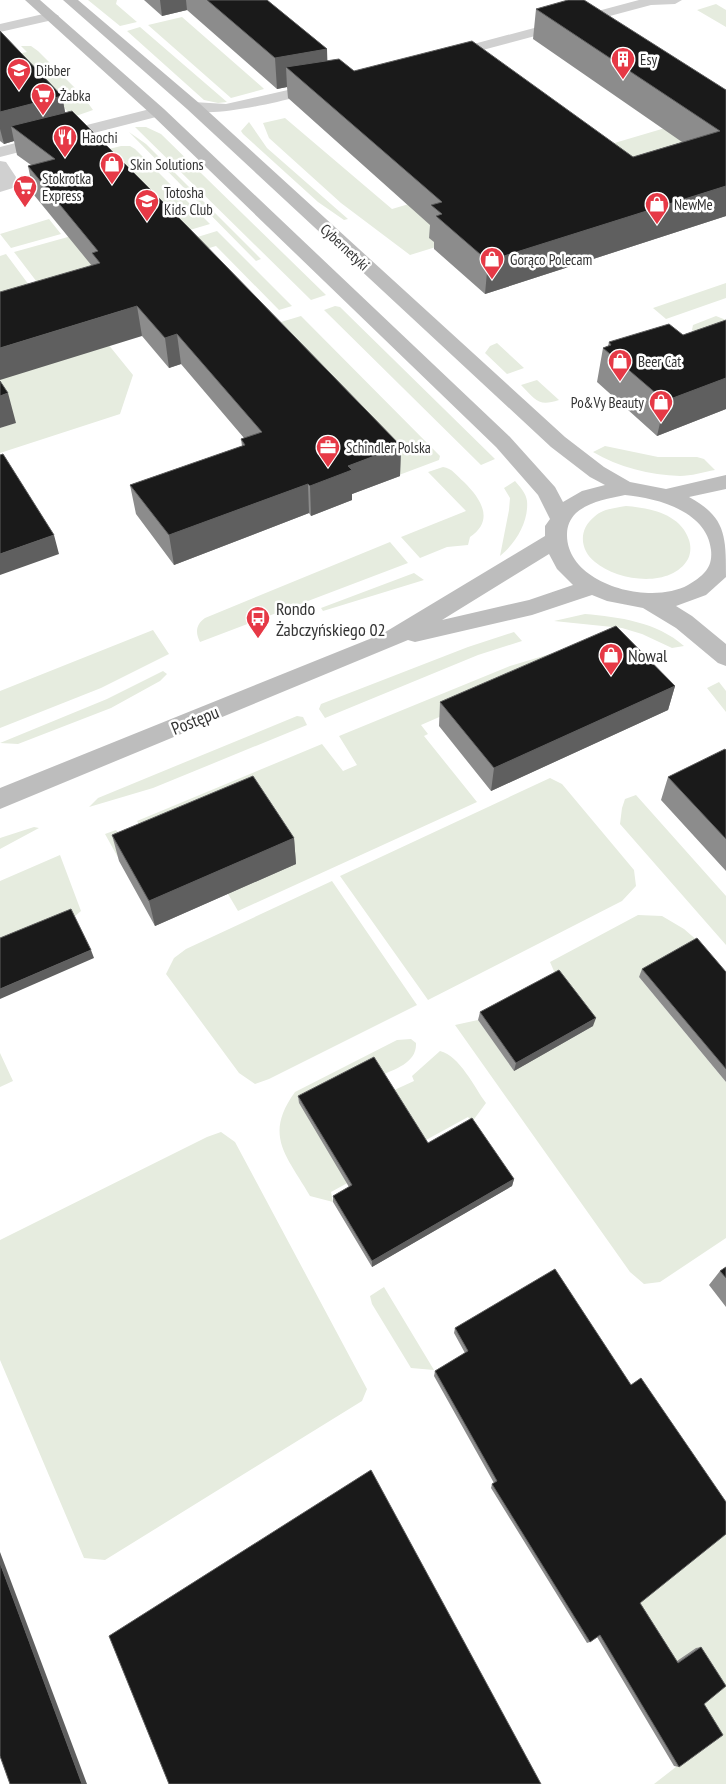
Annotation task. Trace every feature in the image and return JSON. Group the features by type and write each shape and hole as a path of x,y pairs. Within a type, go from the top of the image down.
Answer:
{"street":[{"name":"Cybernetyki","path":"32,0 158,112 503,442 547,492 560,516"},
{"name":"Cybernetyki","path":"70,0 193,106 234,126 558,442 598,472 625,488"},
{"path":"0,28 52,16"},
{"path":"0,152 158,112"},
{"path":"0,166 8,177 7,184 0,187"},
{"path":"669,495 726,482"},
{"path":"625,488 644,489 669,495 695,508 708,518 724,539 722,580 705,585 690,594 670,600 648,602 626,599 592,587 570,572 561,560 554,540 560,516 576,502 590,495 625,488"},
{"name":"Postępu","path":"390,640 554,540"},
{"name":"Postępu","path":"0,799 390,640 532,607 592,587"},
{"path":"648,602 684,622 726,657"}],"lane":[{"path":"432,60 650,1 675,0"},
{"path":"193,106 226,108 285,93 336,87 296,104 234,126"}],"shaded area":[{"path":"88,0 117,0 116,4 137,22 120,26"},
{"path":"716,4 726,10 726,27 697,10"},
{"path":"182,17 264,89 231,98 148,25"},
{"path":"140,27 227,102 218,103 204,100 127,31"},
{"path":"21,46 31,46 38,51 83,96 93,110 73,117 13,55 27,52"},
{"path":"726,110 726,157 410,255 341,203 269,138 263,123 285,118 392,209"},
{"path":"249,122 267,148 348,219 344,220 318,202 243,134 241,131"},
{"path":"135,127 146,127 161,134 326,295 311,300"},
{"path":"129,132 146,144 261,259 256,261"},
{"path":"130,146 135,149 210,224 183,232 105,150"},
{"path":"49,219 61,234 11,248 0,234"},
{"path":"93,230 178,243 217,231 292,306 279,310 216,246 139,269 61,286 133,375 120,414 0,453 0,428 15,423 0,408 0,256 6,254 29,285 40,286 14,252"},
{"path":"726,283 726,298 666,319 653,308"},
{"path":"335,306 340,307 495,459 481,465 324,310"},
{"path":"301,316 440,456 439,460 399,475 281,322"},
{"path":"716,316 726,320 726,346 713,346 692,330 693,325"},
{"path":"497,343 524,368 507,374 485,353 490,346"},
{"path":"537,380 559,400 546,403 538,401 521,385"},
{"path":"605,446 658,457 697,457 704,459 715,470 680,476 646,472 613,462 593,452"},
{"path":"443,467 454,473 476,495 483,509 484,517 478,530 470,537 468,545 447,547 420,558 401,537 466,511 428,472"},
{"path":"515,481 527,501 526,517 516,539 500,556 510,498 504,488"},
{"path":"626,506 645,508 664,514 672,518 685,531 689,540 690,554 680,569 669,575 643,579 616,574 605,569 590,557 586,552 583,540 585,528 589,522 601,512"},
{"path":"390,542 408,563 200,642 197,629 205,618"},
{"path":"414,573 424,580 323,611 321,608"},
{"path":"585,614 624,619 650,626 662,631 684,646 672,648 642,634 622,628 554,621"},
{"path":"153,630 169,654 101,688 0,728 0,691"},
{"path":"514,632 522,641 478,655 325,718 319,709 321,704 468,647"},
{"path":"570,648 531,677 421,725 428,734 424,736 477,802 238,911 228,894 120,861 105,834 116,830 120,835 140,826 137,821 322,744 343,771 357,765 339,736 510,666"},
{"path":"163,671 167,674 160,681 111,708 18,744 0,743 107,699"},
{"path":"719,682 726,691 726,712 707,688"},
{"path":"297,716 303,717 307,725 153,788 89,807 98,798"},
{"path":"550,778 562,784 634,870 636,886 622,901 428,1000 340,876"},
{"path":"636,795 726,896 726,945 620,824 625,799"},
{"path":"34,827 39,828 0,849 0,838"},
{"path":"60,855 81,911 74,917 0,948 0,881"},
{"path":"332,881 417,1005 269,1079 255,1084 239,1073 166,974 174,958 186,949"},
{"path":"638,915 662,916 684,929 699,942 639,977 726,1082 726,1238 660,1282 644,1284 630,1272 455,1025 478,1020 514,1070 593,1026 557,978 550,962"},
{"path":"411,1039 416,1043 413,1056 398,1068 380,1076 390,1092 414,1081 412,1076 440,1051 447,1054 460,1065 486,1103 472,1122 468,1117 331,1192 333,1202 310,1196 287,1157 282,1146 280,1134 281,1121 286,1107 295,1092 397,1040"},
{"path":"0,1053 13,1081 0,1087"},
{"path":"221,1132 235,1142 367,1389 362,1401 105,1560 84,1558 0,1360 0,1240 207,1137"},
{"path":"384,1287 434,1370 411,1368 372,1304 370,1296"},
{"path":"726,1532 726,1784 654,1784 717,1735 674,1664 620,1617"}],"building":[{"path":"207,0 267,0 327,49 275,58"},
{"path":"568,0 584,0 726,90 726,186 488,261 436,216 442,214 431,205 442,202 286,67 339,59 354,71 472,41 633,157 720,131 536,9"},
{"path":"0,31 62,96 0,112"},
{"path":"72,111 401,446 348,466 352,470 310,486 308,484 169,535 130,485 245,445 241,439 262,432 177,334 165,338 137,306 0,348 0,292 100,263 92,253 98,251 28,166 55,159 11,126"},
{"path":"726,320 726,378 665,401 603,348 611,345 609,342 669,324 683,335"},
{"path":"0,381 8,393 0,396"},
{"path":"3,454 54,535 0,554 0,455"},
{"path":"616,626 675,686 494,768 440,702"},
{"path":"726,750 726,839 668,777"},
{"path":"253,776 294,838 149,901 112,835"},
{"path":"71,909 91,950 0,989 0,938"},
{"path":"697,938 726,972 726,1069 642,969"},
{"path":"559,970 596,1018 516,1063 480,1012"},
{"path":"374,1057 428,1143 472,1118 514,1179 372,1261 333,1196 352,1185 298,1096"},
{"path":"726,1267 726,1278 720,1271"},
{"path":"555,1269 631,1385 641,1378 726,1502 726,1534 640,1603 678,1663 701,1647 726,1686 704,1704 723,1735 679,1767 600,1635 590,1642 492,1484 497,1481 435,1371 468,1351 455,1328"},
{"path":"371,1470 541,1784 169,1784 109,1636"},
{"path":"0,1563 82,1784 10,1784 0,1756"}],"place":[{"name":"Esy","path":"623,80"},
{"name":"Dibber","path":"19,91"},
{"name":"Żabka","path":"43,116"},
{"name":"Haochi","path":"65,158"},
{"name":"Skin Solutions","path":"112,185"},
{"name":"Stokrotka Express","path":"25,208"},
{"name":"Totosha Kids Club","path":"147,222"},
{"name":"NewMe","path":"657,225"},
{"name":"Gorąco Polecam","path":"492,280"},
{"name":"Beer Cat","path":"620,382"},
{"name":"Po&Vy Beauty","path":"661,423"},
{"name":"Schindler Polska","path":"328,468"},
{"name":"Rondo Żabczyńskiego 02","path":"258,639"},
{"name":"Nowal","path":"611,676"}]}
